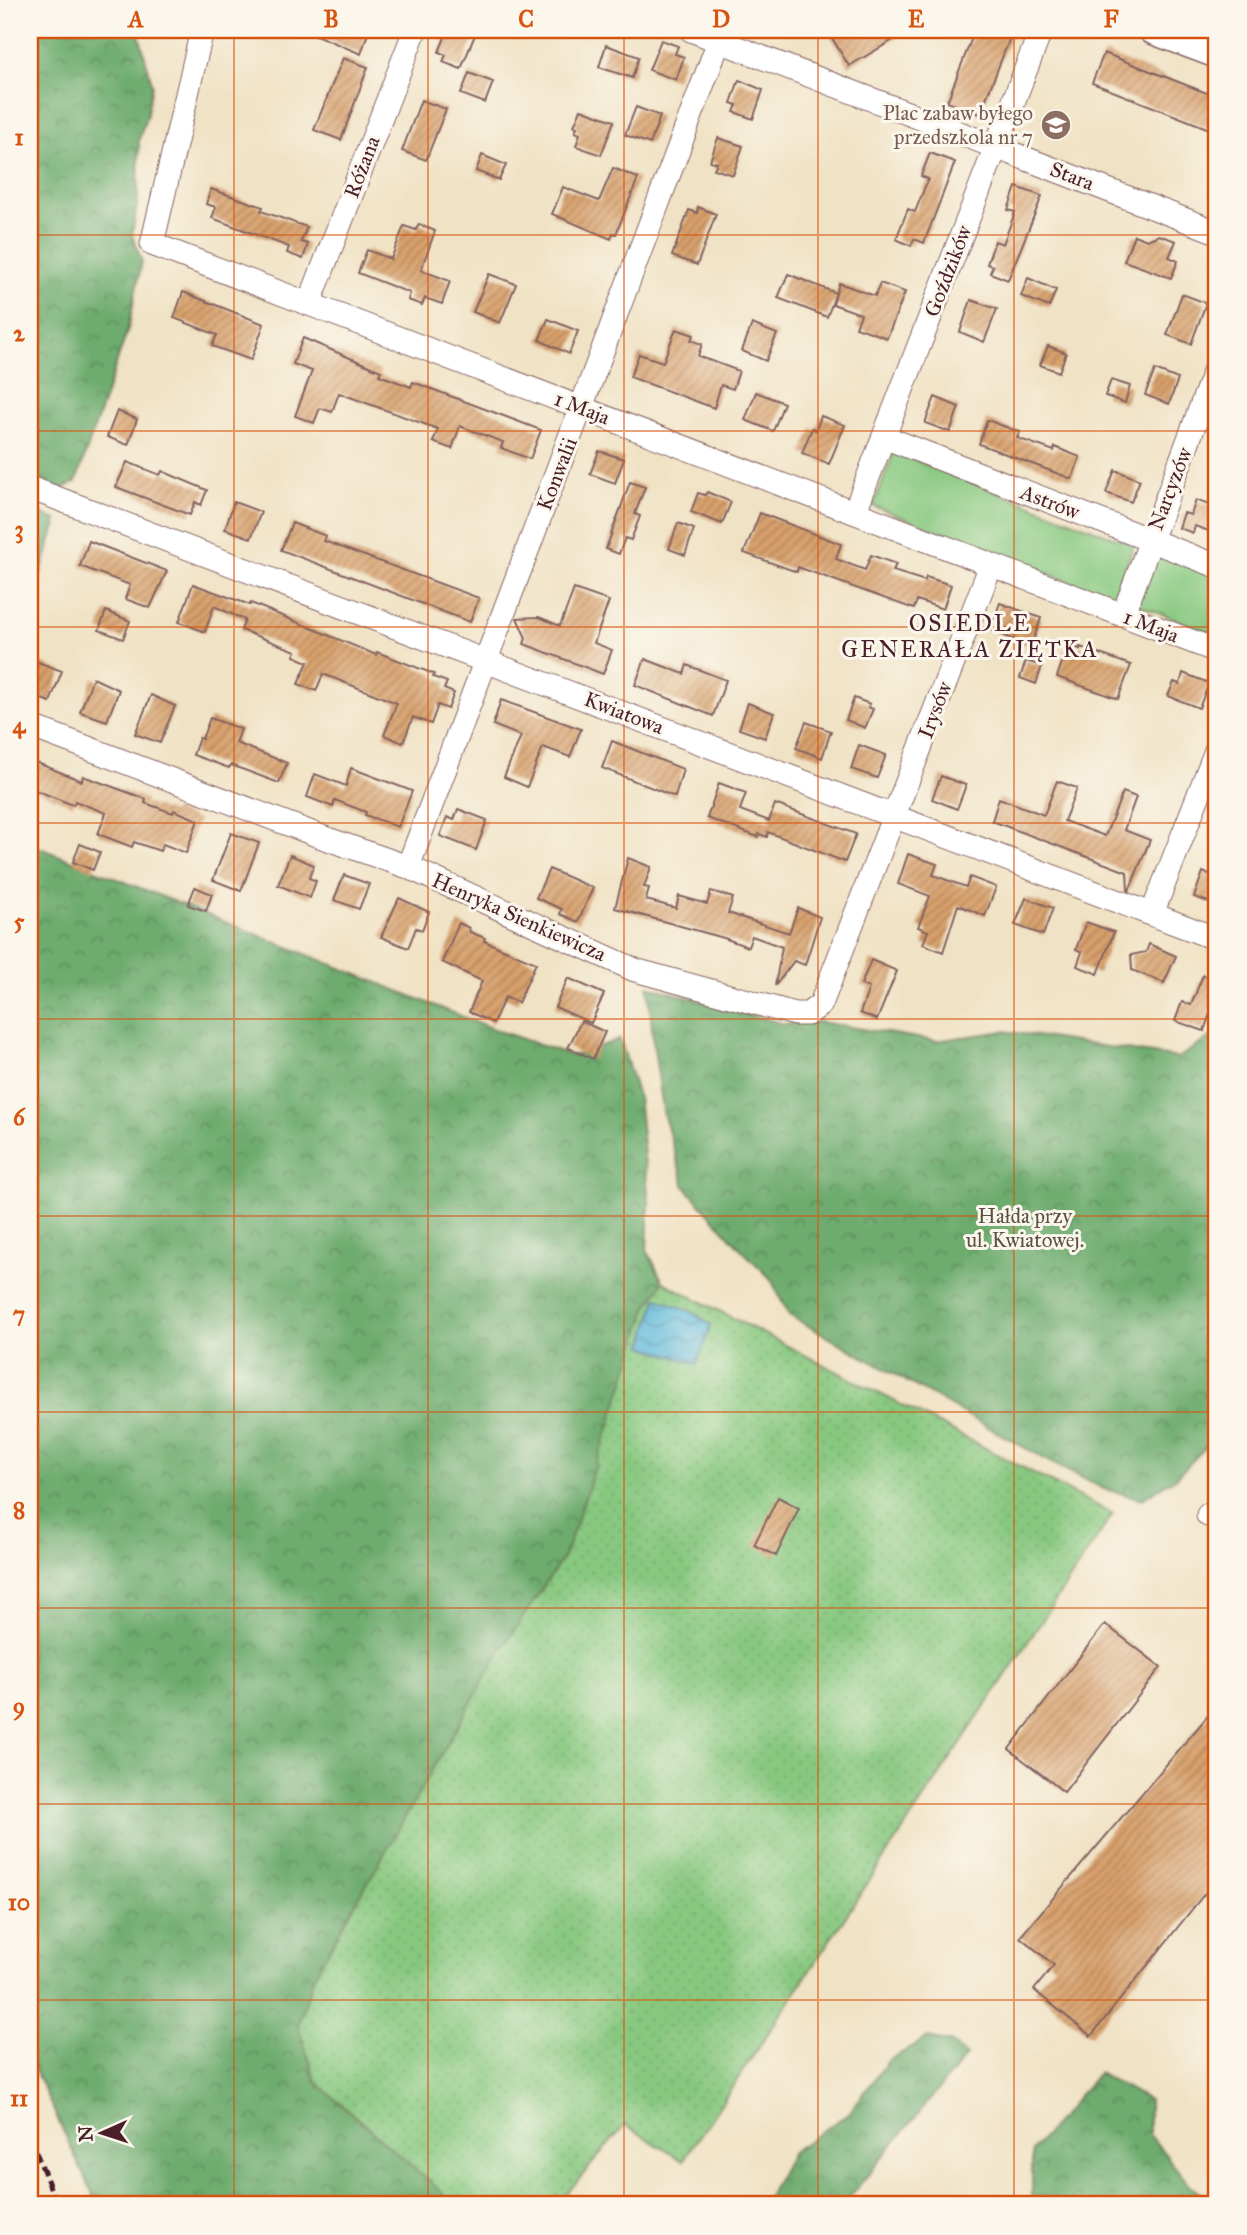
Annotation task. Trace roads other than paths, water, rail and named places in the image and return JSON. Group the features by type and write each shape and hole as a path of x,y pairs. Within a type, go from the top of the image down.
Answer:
{"street":[{"name":"1 Maja","path":"202,30 152,244 1217,651"},
{"name":"Różana","path":"309,304 415,30"},
{"name":"Stara","path":"691,30 1217,232"},
{"name":"Goździków","path":"855,511 1041,30"},
{"path":"1153,30 1217,54"},
{"name":"Konwalii","path":"408,867 719,41"},
{"name":"Narcyzów","path":"1122,615 1217,364"},
{"name":"Astrów","path":"884,437 1217,566"},
{"name":"Kwiatowa","path":"30,488 1217,939"},
{"name":"Irysów","path":"894,816 991,565"},
{"name":"Henryka Sienkiewicza","path":"30,726 408,867 635,970 795,1014 808,1014 821,1004 894,816"},
{"path":"1152,914 1217,748"}],"water":[{"path":"657,1298 690,1311 711,1325 697,1364 643,1346"}],"railway":[{"path":"30,2137 57,2205"}],"place":[{"name":"Plac zabaw byłego przedszkola nr 7","path":"1056,125"}],"district":[{"name":"OSIEDLE GENERAŁA ZIĘTKA","path":"970,636"}],"park label":[{"name":"Hałda przy ul. Kwiatowej.","path":"1025,1228"}]}
